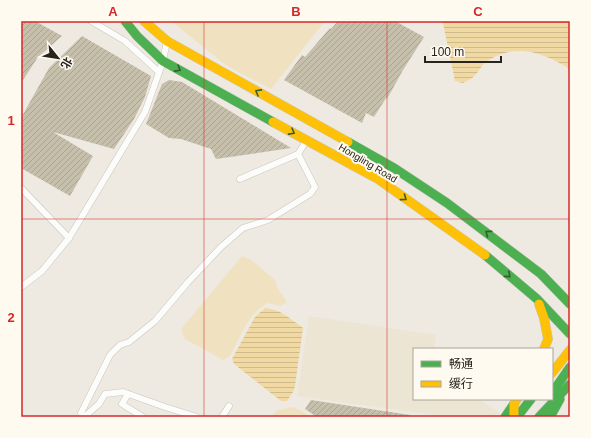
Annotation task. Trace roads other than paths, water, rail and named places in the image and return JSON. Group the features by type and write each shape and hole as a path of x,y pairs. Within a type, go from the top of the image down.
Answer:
{"main road":[{"name":"Hongling Road","path":"125,21 137,36 163,61 378,179 486,256 536,299 570,334"},
{"name":"Hongling Road","path":"148,23 167,42 394,168 447,203 541,274 570,304"},
{"path":"536,299 544,318 548,339 544,348"},
{"path":"553,372 570,350"},
{"path":"553,392 570,367"},
{"path":"539,417 567,387"},
{"path":"550,417 567,387"},
{"path":"517,417 530,400"},
{"path":"535,417 547,400"},
{"path":"505,417 515,401"},
{"path":"514,417 515,401"}],"street":[{"path":"91,21 124,41 159,72"},
{"path":"21,287 42,271 69,238 145,112 163,61 167,42"},
{"path":"240,179 298,154 307,140"},
{"path":"197,417 178,414 123,392 105,394 99,404 84,417 81,413 110,355 120,345 129,342 152,324 195,274 221,247 243,228 268,220 310,194 315,187 298,154"},
{"path":"21,188 69,238"},
{"path":"128,394 122,404 143,417"},
{"path":"222,417 228,406"}]}
